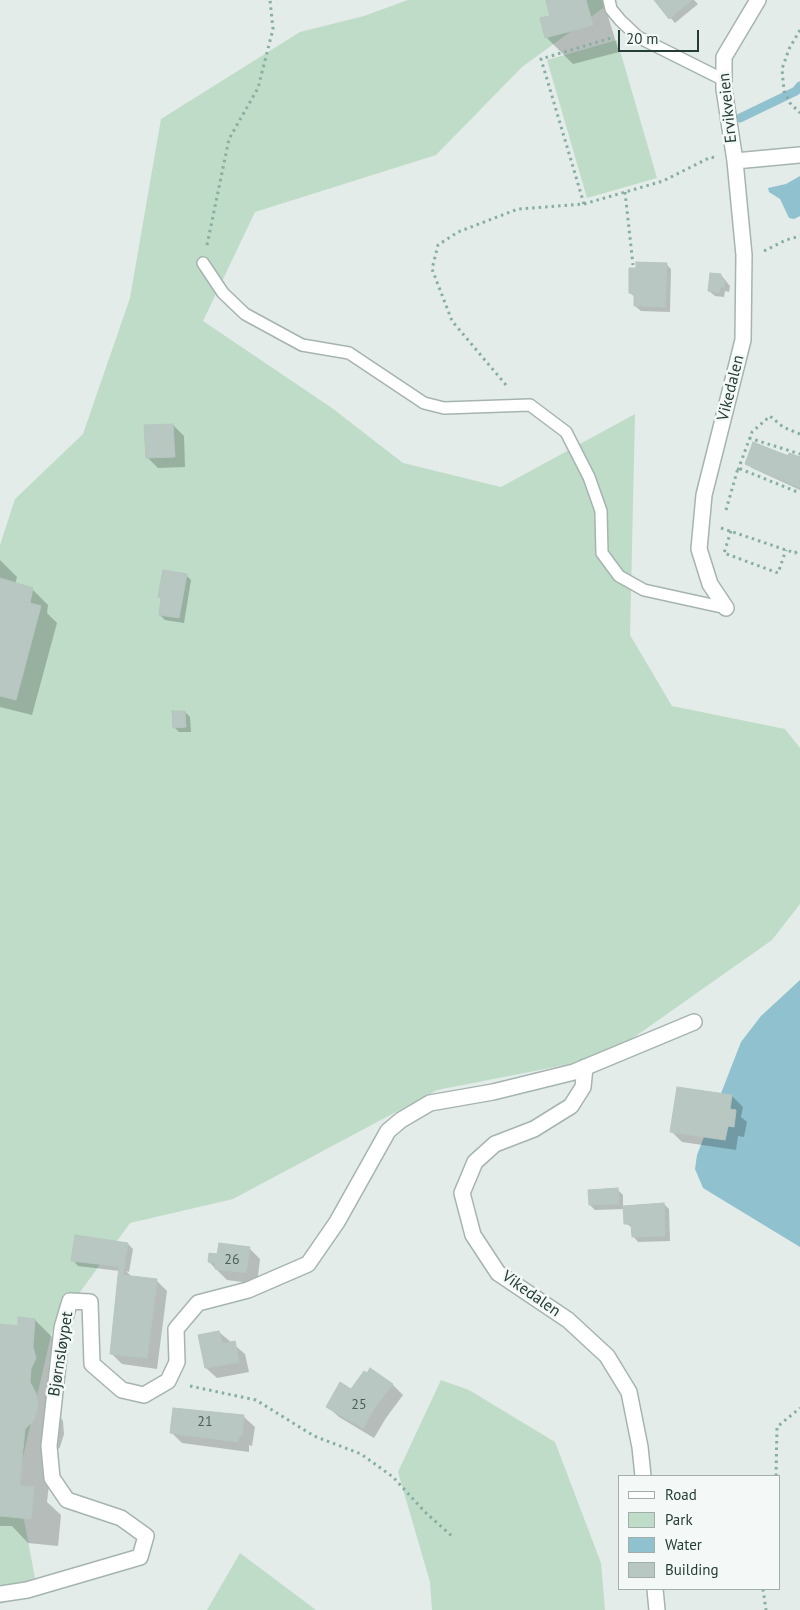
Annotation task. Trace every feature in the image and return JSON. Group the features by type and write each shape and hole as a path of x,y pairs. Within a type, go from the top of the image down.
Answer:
{"street":[{"name":"Ervikveien","path":"758,0 724,57 724,80 735,161 800,155"},
{"name":"Vikedalen","path":"726,608 710,584 699,549 704,495 743,340 744,266 735,161"},
{"path":"168,1381 177,1362 176,1329 198,1304 248,1290 308,1264 337,1222 388,1131 401,1120 430,1103 493,1092 585,1067 694,1022"},
{"name":"Vikedalen","path":"585,1067 583,1087 571,1106 534,1129 495,1144 475,1162 462,1192 473,1235 498,1273 568,1320 607,1356 629,1392 640,1447 643,1475"},
{"name":"Bjørnsløypet","path":"0,1594 27,1590 140,1557 146,1536 121,1518 68,1500 52,1478 49,1446 62,1328 70,1301 90,1302 92,1364 122,1390 144,1395 168,1381"},
{"path":"655,1590 657,1610"}],"lane":[{"path":"608,0 611,9 638,37 724,80"},
{"path":"203,263 223,293 245,314 302,345 350,352 424,402 444,408 530,404 566,432 589,477 601,511 602,553 619,576 644,590 726,608"}],"path":[{"path":"203,263 229,139 258,88 273,29 270,0"},
{"path":"800,30 788,49 782,69 784,91 790,103 800,113"},
{"path":"584,204 541,59 617,36 628,39 638,37"},
{"path":"512,406 508,388 452,321 432,269 438,245 458,232 518,208 584,204 663,181 711,157 735,161"},
{"path":"625,192 633,265"},
{"path":"744,266 772,246 800,236"},
{"path":"800,434 783,427 770,416 752,432 738,470 721,528 795,553 800,549"},
{"path":"749,438 800,454"},
{"path":"738,470 738,468 800,493"},
{"path":"730,531 724,553 778,573 786,550"},
{"path":"168,1381 256,1400 314,1436 361,1454 393,1477 425,1512 454,1538"},
{"path":"776,1475 778,1427 800,1408"},
{"path":"763,1590 766,1610"}],"green space":[{"path":"408,0 614,0 522,67 436,155 255,212 203,321 332,408 403,463 501,487 635,414 630,635 672,706 785,729 800,748 800,904 772,940 606,1057 437,1090 233,1199 130,1223 52,1331 17,1483 38,1594 0,1604 0,545 15,499 83,434 130,298 161,119 300,32 364,16"},
{"path":"617,40 657,178 587,198 547,60"},
{"path":"441,1380 469,1390 555,1442 601,1563 605,1610 432,1610 430,1582 398,1472"},
{"path":"240,1553 316,1610 207,1610"}],"water":[{"path":"800,176 800,216 794,219 789,218 780,199 769,192 768,188 786,184"},
{"path":"800,980 800,1247 703,1188 695,1169 697,1155 741,1042 761,1016"}],"building":[{"path":"546,0 586,0 593,25 545,38 540,18 550,16"},
{"path":"654,0 692,0 669,19"},
{"path":"636,262 667,263 665,307 634,306 634,294 629,293 629,268 636,268"},
{"path":"710,273 721,274 721,279 725,280 724,287 720,287 719,293 708,291"},
{"path":"173,424 175,457 146,458 144,425"},
{"path":"753,442 788,456 789,453 800,457 800,488 745,464"},
{"path":"163,570 187,574 179,618 159,615 161,598 158,597"},
{"path":"0,578 33,588 30,603 0,595"},
{"path":"0,595 41,606 16,700 0,696"},
{"path":"172,711 185,711 186,727 173,728"},
{"path":"677,1087 732,1095 730,1109 736,1110 734,1127 728,1126 725,1140 670,1132"},
{"path":"618,1188 619,1204 589,1205 588,1190"},
{"path":"664,1203 665,1236 632,1237 631,1224 624,1224 623,1206"},
{"path":"75,1235 128,1243 124,1267 71,1261"},
{"path":"219,1243 250,1247 246,1273 215,1269 216,1263 208,1262 209,1253 217,1254"},
{"path":"119,1266 124,1267 123,1275 157,1279 147,1358 110,1354"},
{"path":"18,1317 35,1319 33,1347 36,1358 31,1369 30,1382 36,1393 38,1406 34,1420 25,1429 20,1480 20,1486 34,1487 31,1519 0,1516 0,1324 18,1326"},
{"path":"219,1331 222,1344 235,1341 239,1362 205,1368 198,1335"},
{"path":"370,1368 393,1384 375,1407 363,1428 326,1407 340,1382 351,1389 364,1371 367,1373"},
{"path":"173,1408 244,1415 242,1436 239,1435 238,1442 170,1433"}],"waterway":[{"path":"740,118 796,91 800,86"}]}
